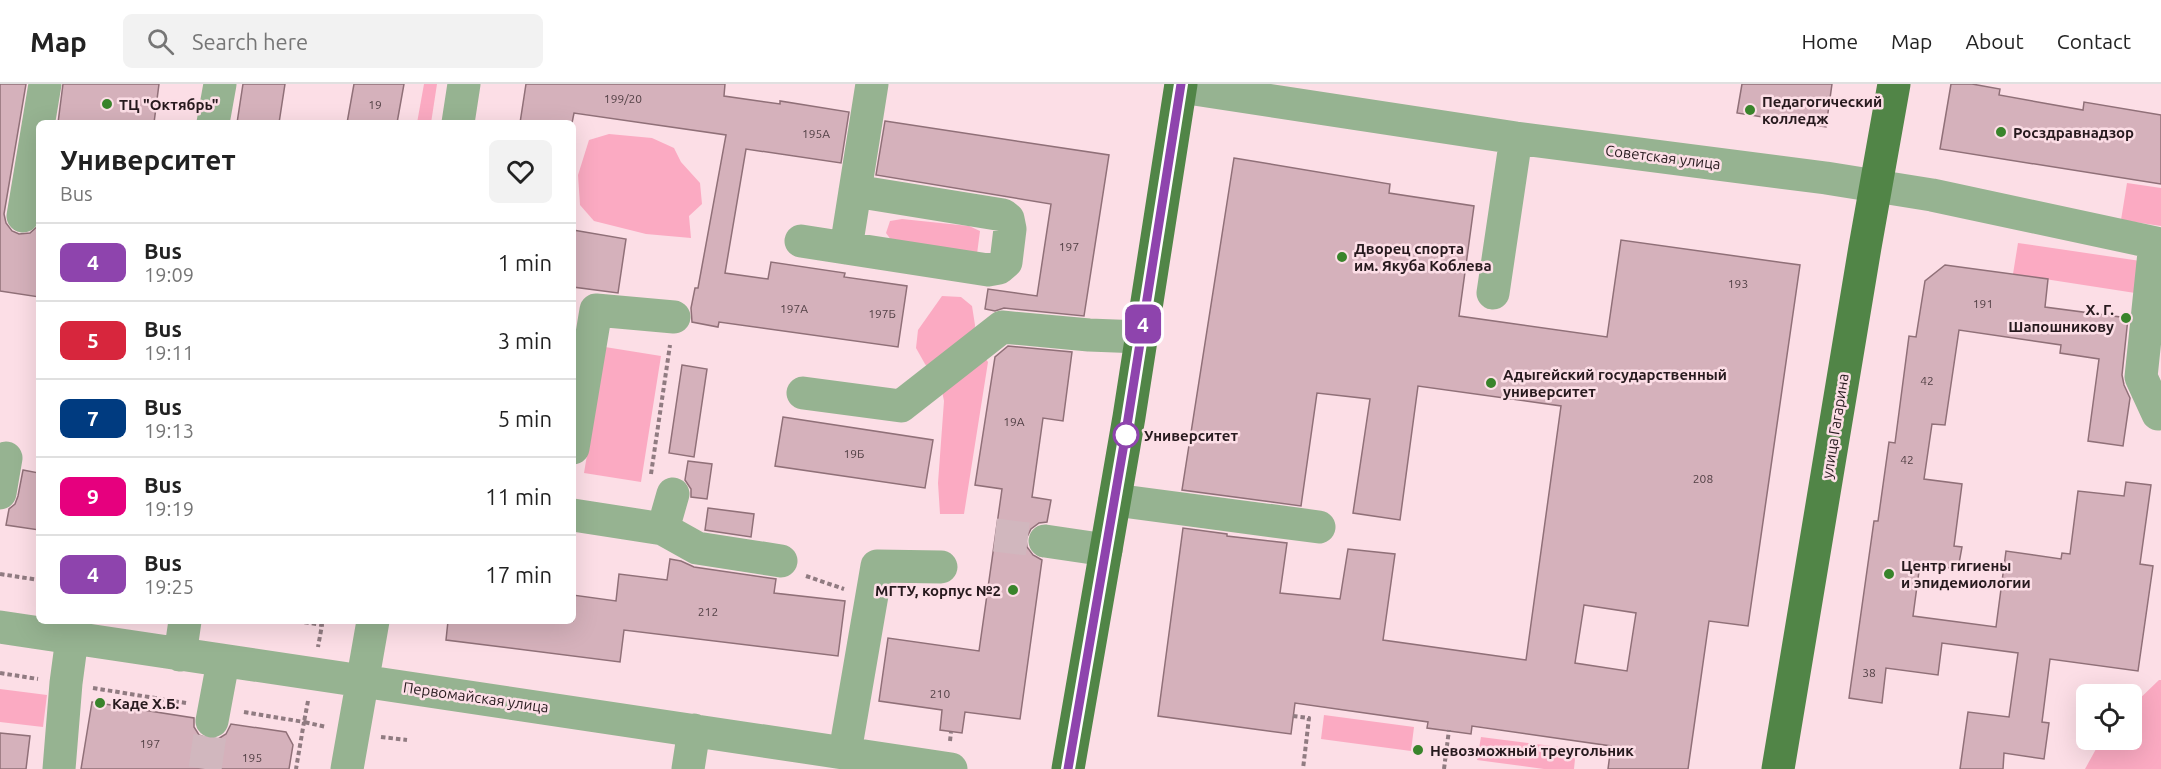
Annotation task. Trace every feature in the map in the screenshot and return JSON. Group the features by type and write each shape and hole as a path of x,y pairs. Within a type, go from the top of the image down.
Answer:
{"main road":[{"name":"улица Гагарина","path":"1778,769 1894,84"},
{"path":"1068,769 1141,337 1175,85"}],"street":[{"path":"39,120 45,84"},
{"path":"214,120 220,84"},
{"path":"458,120 464,84"},
{"path":"846,248 872,84"},
{"name":"Советская улица","path":"1175,85 1516,138 1877,186 1932,195 2158,243"},
{"path":"23,216 36,138"},
{"path":"1492,293 1516,138"},
{"path":"801,241 988,270 999,268 1006,262 1010,229 1008,219 1004,215 855,191"},
{"path":"2158,243 2141,377 2158,414"},
{"path":"576,430 596,310 674,317"},
{"path":"803,393 901,406 1002,327 1141,337"},
{"path":"0,493 6,458"},
{"path":"662,487 663,529"},
{"path":"1115,500 1319,527"},
{"path":"576,515 663,529 697,548 781,561"},
{"path":"1045,541 1106,550"},
{"path":"845,752 877,566 941,567"},
{"path":"180,655 185,624"},
{"path":"347,769 372,624"},
{"name":"Первомайская улица","path":"0,627 951,769"},
{"path":"59,769 72,638"},
{"path":"213,714 223,662"},
{"path":"688,769 694,730"}],"path":[{"path":"662,487 674,317"},
{"path":"781,561 807,577 852,592"},
{"path":"0,574 36,580"},
{"path":"316,624 322,625"},
{"path":"0,673 66,683 213,714 304,722 296,769"},
{"path":"1293,716 1309,718 1303,769"},
{"path":"1444,769 1449,730"}],"shaded area":[{"path":"424,84 437,84 431,120 418,120"},
{"path":"609,134 652,138 674,148 681,162 700,183 702,204 689,216 691,238 646,234 594,221 580,205 578,175 589,140"},
{"path":"2127,183 2161,188 2161,226 2121,220"},
{"path":"902,219 969,226 980,231 977,254 894,244 886,233 890,221"},
{"path":"2018,243 2161,264 2161,297 2013,274"},
{"path":"942,296 961,297 972,306 975,325 974,344 988,362 964,514 940,514 938,483 944,401 940,381 925,364 916,348 918,330"},
{"path":"605,347 661,356 641,482 584,473"},
{"path":"2161,680 2161,769 2085,769 2095,750 2142,750 2142,696"},
{"path":"0,689 47,695 43,727 0,722"},
{"path":"1324,715 1414,727 1411,751 1321,739"},
{"path":"1481,737 1576,749 1574,769 1544,769 1477,760"}],"building":[{"path":"0,84 26,84 4,214 6,223 12,231 19,234 30,233 36,228 36,297 0,291"},
{"name":"ТЦ \"Октябрь\"","path":"63,84 159,84 154,120 58,120"},
{"path":"243,84 285,84 279,120 237,120"},
{"path":"354,84 404,84 398,120 348,120"},
{"path":"526,84 725,84 724,96 780,104 780,101 849,112 841,163 746,149 725,273 768,279 771,262 845,273 844,277 907,286 898,347 719,322 718,327 692,322 691,308 695,288 698,288 726,135 574,113 573,120 520,120"},
{"path":"1742,84 1832,84 1826,127 1737,113"},
{"path":"1951,84 1972,84 2000,89 1999,95 2083,110 2084,102 2161,115 2161,184 1940,149"},
{"path":"885,121 1109,155 1084,316 1004,308 995,311 985,309 988,289 1037,296 1051,204 876,175"},
{"name":"Адыгейский государственный университет","path":"1234,158 1390,184 1389,193 1474,206 1459,316 1607,337 1621,240 1800,265 1748,626 1709,621 1688,769 1608,769 1611,746 1472,726 1471,734 1427,728 1428,722 1295,703 1291,734 1158,716 1183,528 1287,543 1280,593 1340,599 1348,549 1395,554 1383,640 1526,660 1561,406 1418,386 1400,520 1353,513 1370,399 1317,393 1301,506 1182,490","holes":["1584,605 1636,613 1627,671 1575,663"]},
{"path":"576,231 626,239 618,293 576,287"},
{"path":"1945,265 2048,279 2045,307 2128,318 2122,375 2130,398 2123,446 2088,441 2099,359 2060,353 2061,345 1959,330 1945,425 1932,424 1924,479 1962,484 1954,546 1962,547 1958,569 1920,564 1913,616 1996,627 2006,551 2061,559 2062,553 2070,554 2078,491 2124,496 2126,482 2151,485 2140,564 2153,566 2138,671 2050,659 2042,722 2049,723 2044,759 2004,753 2003,769 1960,769 1968,712 2009,717 2018,653 1942,643 1938,675 1886,668 1882,703 1849,698 1874,521 1878,521 1889,442 1895,443 1909,336 1916,337 1925,281"},
{"path":"1008,346 1072,352 1063,421 1043,418 1032,497 1051,500 1047,522 1039,523 1031,529 1026,539 1027,547 1033,555 1042,560 1020,719 965,712 962,733 940,730 942,710 879,701 888,638 979,651 1002,489 975,485 995,357"},
{"path":"682,365 707,369 694,457 669,453"},
{"path":"783,417 933,440 925,488 775,466"},
{"path":"688,461 712,464 707,499 691,497 691,489 685,480"},
{"path":"23,470 36,472 36,530 6,525 9,509 15,504"},
{"path":"708,508 754,514 751,537 705,530"},
{"path":"670,559 694,567 776,579 774,593 845,601 838,656 624,630 620,662 446,640 448,624 576,624 576,595 616,601 619,574 667,580"},
{"path":"92,702 194,718 194,727 199,735 209,739 218,739 226,734 231,724 286,732 293,745 289,769 81,769"},
{"path":"0,733 30,736 26,769 0,769"}],"tunnel":[{"path":"995,535 1045,541"},
{"path":"205,769 212,721"}],"bus line":[{"name":"4","path":"1068,769 1125,438 1181,84"}],"place":[{"name":"ТЦ \"Октябрь\"","path":"107,104"},
{"name":"Педагогический колледж","path":"1750,110"},
{"name":"Росздравнадзор","path":"2001,132"},
{"name":"Дворец спорта им. Якуба Коблева","path":"1342,257"},
{"name":"Х. Г. Шапошникову","path":"2126,318"},
{"name":"Адыгейский государственный университет","path":"1491,383"},
{"name":"Университет","path":"1126,435"},
{"name":"Центр гигиены и эпидемиологии","path":"1889,574"},
{"name":"МГТУ, корпус №2","path":"1013,590"},
{"name":"Каде Х.Б.","path":"100,703"},
{"name":"Невозможный треугольник","path":"1418,750"}]}
